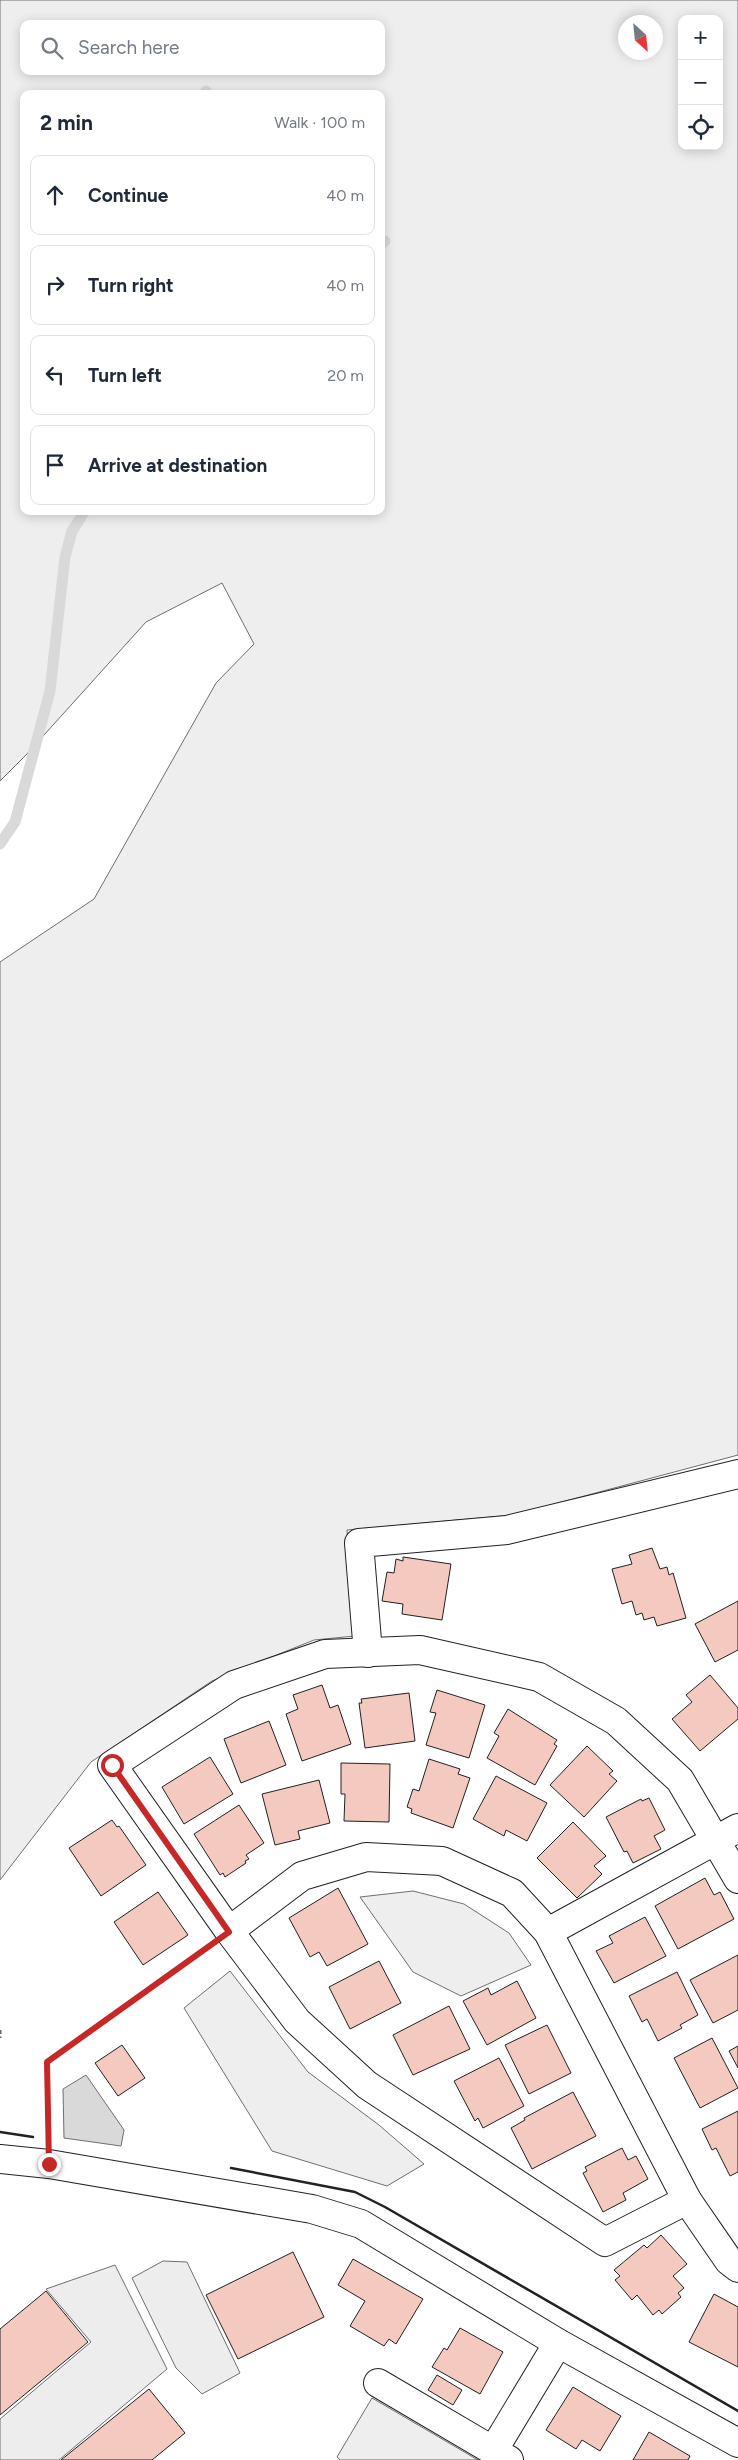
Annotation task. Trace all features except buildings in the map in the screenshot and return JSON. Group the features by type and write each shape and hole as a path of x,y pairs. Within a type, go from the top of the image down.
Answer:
{"street":[{"path":"368,1652 359,1543 507,1530 738,1474"},
{"path":"687,2200 605,2242 367,2085 297,2021 229,1932 112,1765 234,1685 325,1654 420,1650 538,1677 616,1721 680,1780 727,1834 738,1879"},
{"path":"548,1932 727,1834"},
{"path":"229,1932 302,1876 366,1856 442,1861 512,1893 548,1932 687,2200 729,2260 738,2268"},
{"path":"0,2159 49,2164 312,2209 361,2224 558,2343 738,2443"},
{"path":"378,2383 501,2456 558,2343"}],"path":[{"path":"49,2164 47,2062 229,1932"},
{"path":"0,2030 0,2038"}],"shaded area":[{"path":"0,0 738,0 738,1455 513,1515 347,1530 355,1636 314,1640 212,1681 91,1762 0,1880 0,962 94,899 216,683 254,644 222,583 146,622 26,755 0,781"},
{"path":"413,1891 464,1904 509,1933 531,1965 461,1996 413,1972 360,1897"},
{"path":"230,1971 308,2072 379,2125 424,2164 387,2186 272,2151 184,2008"},
{"path":"86,2075 124,2130 121,2146 64,2138 63,2089"},
{"path":"163,2261 187,2262 240,2373 202,2394 176,2368 132,2278"},
{"path":"115,2265 167,2369 59,2460 0,2460 0,2419 91,2342 46,2289"},
{"path":"372,2398 478,2460 340,2460 337,2457"}],"waterway":[{"path":"0,844 15,822 50,691 65,557 72,531 82,515"}],"wall":[{"path":"0,2132 33,2137"},
{"path":"231,2168 355,2192 385,2207 738,2411"}],"route":[{"path":"49,2164 47,2062 229,1932 112,1765"}]}
